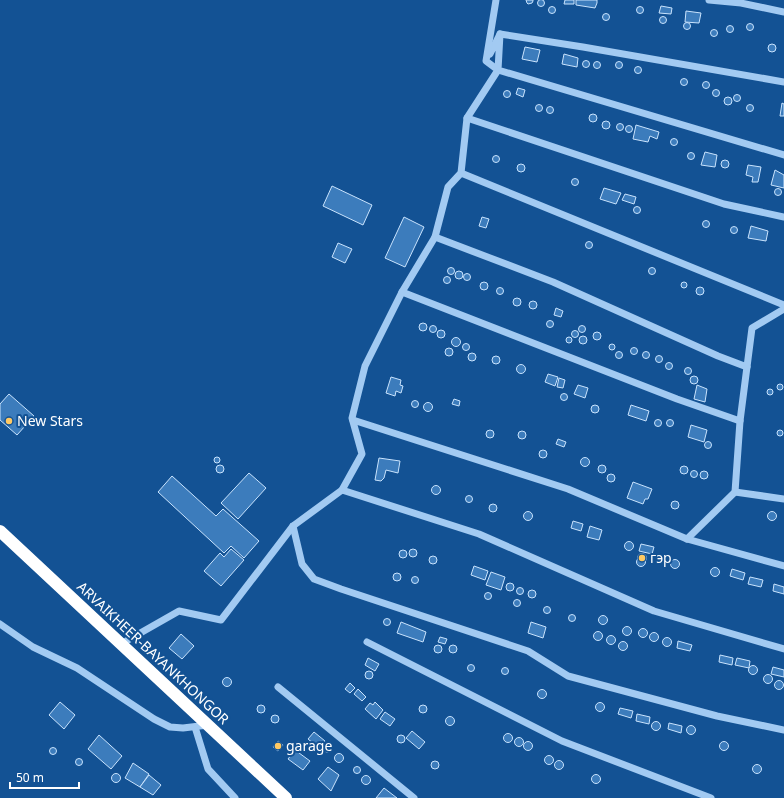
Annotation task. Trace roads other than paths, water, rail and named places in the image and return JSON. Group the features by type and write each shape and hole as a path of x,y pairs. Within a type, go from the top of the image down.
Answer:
{"highway":[{"name":"ARVAIKHEER-BAYANKHONGOR","path":"0,531 121,644 201,726 286,798"}],"street":[{"path":"486,61 496,0"},
{"path":"709,0 741,3 784,12"},
{"path":"486,61 500,34"},
{"path":"121,644 179,611 221,620 293,526 342,490 362,454 352,418 365,366 402,292 435,237 448,187 461,173 467,118 498,70 500,34"},
{"path":"500,34 784,82"},
{"path":"486,61 498,70 784,155"},
{"path":"467,118 724,204 784,216"},
{"path":"461,173 784,305"},
{"path":"435,237 553,282 718,356 747,367"},
{"path":"402,292 677,399 740,421"},
{"path":"687,539 735,492 740,421 752,328 784,309"},
{"path":"353,420 568,489 687,539 784,566"},
{"path":"342,490 479,534 654,611 784,649"},
{"path":"735,492 784,499"},
{"path":"293,526 302,564 314,578 341,589 528,651 568,676 717,716 784,730"},
{"path":"0,624 33,647 77,668 170,727 183,728 201,726 208,769 235,798"},
{"path":"367,642 562,742 711,798"},
{"path":"278,688 414,798"}],"place":[{"name":"New Stars","path":"9,421"},
{"name":"гэр","path":"642,558"},
{"name":"garage","path":"278,746"}]}
